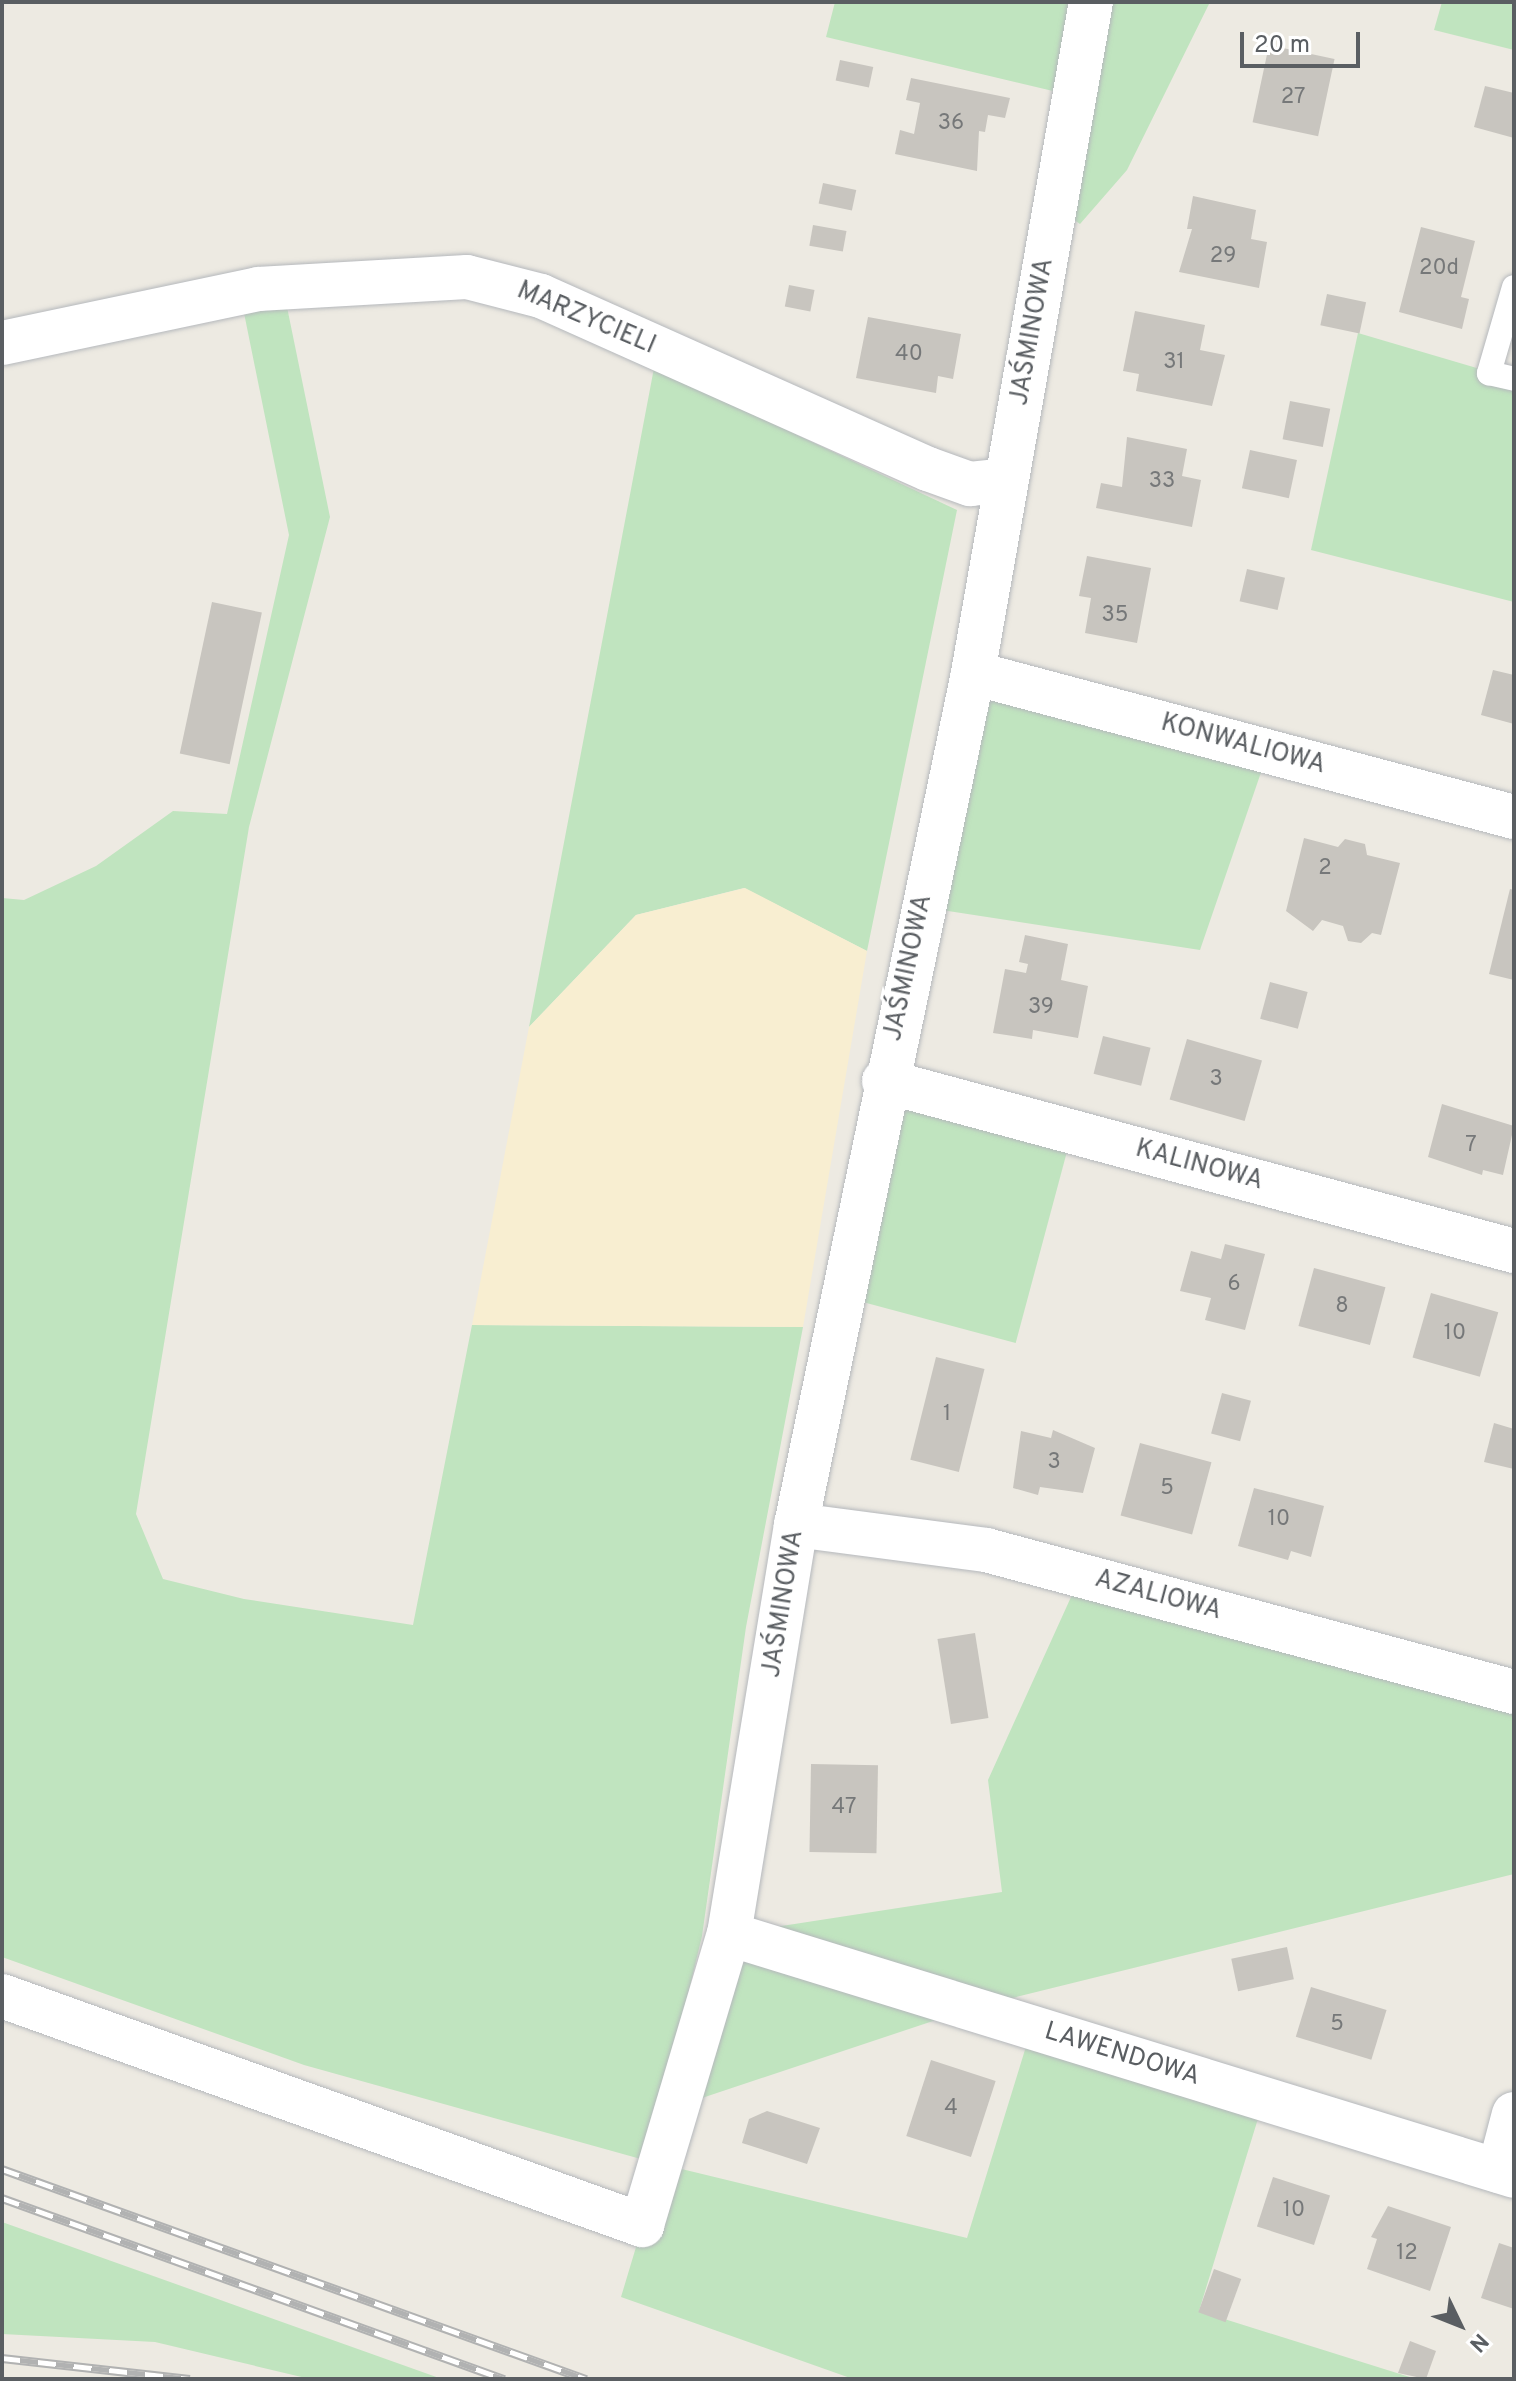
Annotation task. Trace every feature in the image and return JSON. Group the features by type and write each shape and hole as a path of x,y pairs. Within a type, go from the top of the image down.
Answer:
{"street":[{"name":"JAŚMINOWA","path":"2,1996 642,2225 729,1934 796,1525 884,1081 973,673 1091,2"},
{"name":"MARZYCIELI","path":"2,343 258,289 467,277 541,296 928,469 970,484 1006,480"},
{"name":"KONWALIOWA","path":"973,673 1514,817"},
{"name":"KALINOWA","path":"884,1081 1514,1251"},
{"name":"AZALIOWA","path":"796,1525 986,1550 1514,1692"},
{"name":"LAWENDOWA","path":"729,1934 1506,2174"},
{"path":"1506,2174 1514,2114"}],"lane":[{"path":"1514,287 1489,373 1514,379"}],"green space":[{"path":"835,2 1210,2 1127,170 1080,224 1055,207 1074,96 826,37"},
{"path":"1442,2 1514,2 1514,50 1434,30"},
{"path":"287,307 330,517 249,827 136,1514 163,1579 244,1599 413,1625 472,1325 803,1327 746,1627 702,1936 648,2161 304,2065 2,1957 2,898 24,900 96,866 173,811 227,814 289,535 244,313"},
{"path":"1358,333 1514,379 1514,602 1311,550"},
{"path":"654,368 957,510 867,951 744,888 636,915 529,1027"},
{"path":"973,673 1268,752 1200,950 922,907"},
{"path":"884,1081 1072,1131 1016,1343 827,1293"},
{"path":"1081,1575 1514,1692 1514,1874 972,2008 678,2106 729,1934 1002,1892 988,1780"},
{"path":"1032,2027 1264,2099 1199,2311 1416,2379 853,2379 621,2297 661,2164 967,2238"},
{"path":"2,2222 442,2379 310,2379 155,2342 2,2334"}],"sand":[{"path":"745,888 867,951 803,1327 472,1325 529,1027 636,915"}],"building":[{"path":"1269,45 1335,59 1318,136 1253,122"},
{"path":"840,60 873,67 869,88 836,81"},
{"path":"911,78 1010,98 1005,118 988,115 985,132 979,131 977,171 895,154 900,130 914,134 920,103 906,100"},
{"path":"1485,86 1514,93 1514,138 1474,127"},
{"path":"823,183 856,190 852,211 819,204"},
{"path":"1193,196 1256,210 1251,239 1267,242 1259,288 1179,272 1192,229 1187,229"},
{"path":"813,225 846,231 843,252 809,246"},
{"path":"1421,227 1475,241 1461,297 1469,299 1462,329 1399,312"},
{"path":"789,285 815,290 810,312 785,307"},
{"path":"1327,294 1366,302 1359,334 1320,325"},
{"path":"1135,311 1205,325 1200,350 1225,355 1212,406 1136,391 1139,374 1123,371"},
{"path":"868,317 961,334 953,379 938,376 936,393 856,378"},
{"path":"1290,401 1330,409 1323,447 1283,439"},
{"path":"1127,437 1187,449 1182,476 1201,480 1192,527 1096,508 1101,483 1122,487"},
{"path":"1250,450 1297,460 1289,498 1242,488"},
{"path":"1087,556 1151,568 1137,643 1085,633 1091,598 1079,596"},
{"path":"1247,569 1285,578 1278,610 1240,601"},
{"path":"212,602 262,613 230,764 180,754"},
{"path":"1493,670 1514,675 1514,724 1481,715"},
{"path":"1304,838 1338,847 1345,839 1365,844 1367,855 1400,863 1381,935 1372,933 1361,943 1348,941 1343,926 1322,920 1313,931 1286,911"},
{"path":"1510,889 1514,890 1514,980 1489,974"},
{"path":"1025,935 1068,944 1061,980 1088,986 1078,1038 1033,1030 1032,1039 993,1033 1005,969 1026,973 1028,964 1019,962"},
{"path":"1270,982 1308,992 1298,1029 1260,1019"},
{"path":"1103,1036 1151,1048 1141,1086 1094,1074"},
{"path":"1187,1039 1262,1060 1245,1121 1170,1100"},
{"path":"1442,1104 1514,1126 1503,1175 1483,1170 1482,1175 1428,1157"},
{"path":"1225,1244 1265,1254 1245,1330 1205,1320 1211,1298 1180,1291 1191,1251 1221,1259"},
{"path":"1314,1268 1385,1287 1370,1345 1298,1326"},
{"path":"1431,1293 1498,1312 1480,1377 1413,1357"},
{"path":"936,1357 985,1369 959,1472 910,1460"},
{"path":"1222,1393 1251,1401 1240,1441 1211,1434"},
{"path":"1494,1423 1514,1429 1514,1469 1484,1462"},
{"path":"1053,1430 1095,1448 1083,1493 1040,1487 1038,1495 1013,1488 1021,1431 1051,1438"},
{"path":"1140,1443 1211,1462 1192,1535 1121,1515"},
{"path":"1254,1488 1324,1506 1311,1557 1291,1551 1288,1560 1238,1546"},
{"path":"975,1633 988,1718 951,1724 937,1639"},
{"path":"811,1764 878,1765 876,1853 809,1852"},
{"path":"1287,1947 1294,1979 1238,1991 1231,1959"},
{"path":"1311,1987 1387,2010 1371,2060 1296,2037"},
{"path":"931,2060 996,2081 971,2157 906,2136"},
{"path":"767,2111 820,2128 807,2164 742,2143 749,2119"},
{"path":"1273,2177 1330,2196 1314,2245 1257,2226"},
{"path":"1388,2206 1451,2227 1430,2291 1367,2269 1377,2239 1371,2237"},
{"path":"1499,2243 1514,2248 1514,2309 1481,2298"},
{"path":"1214,2269 1241,2279 1226,2322 1198,2312"},
{"path":"1410,2341 1436,2351 1426,2379 1398,2373"}],"railway":[{"path":"2,2169 586,2379"},
{"path":"2,2198 504,2379"},
{"path":"2,2358 190,2379"}]}
